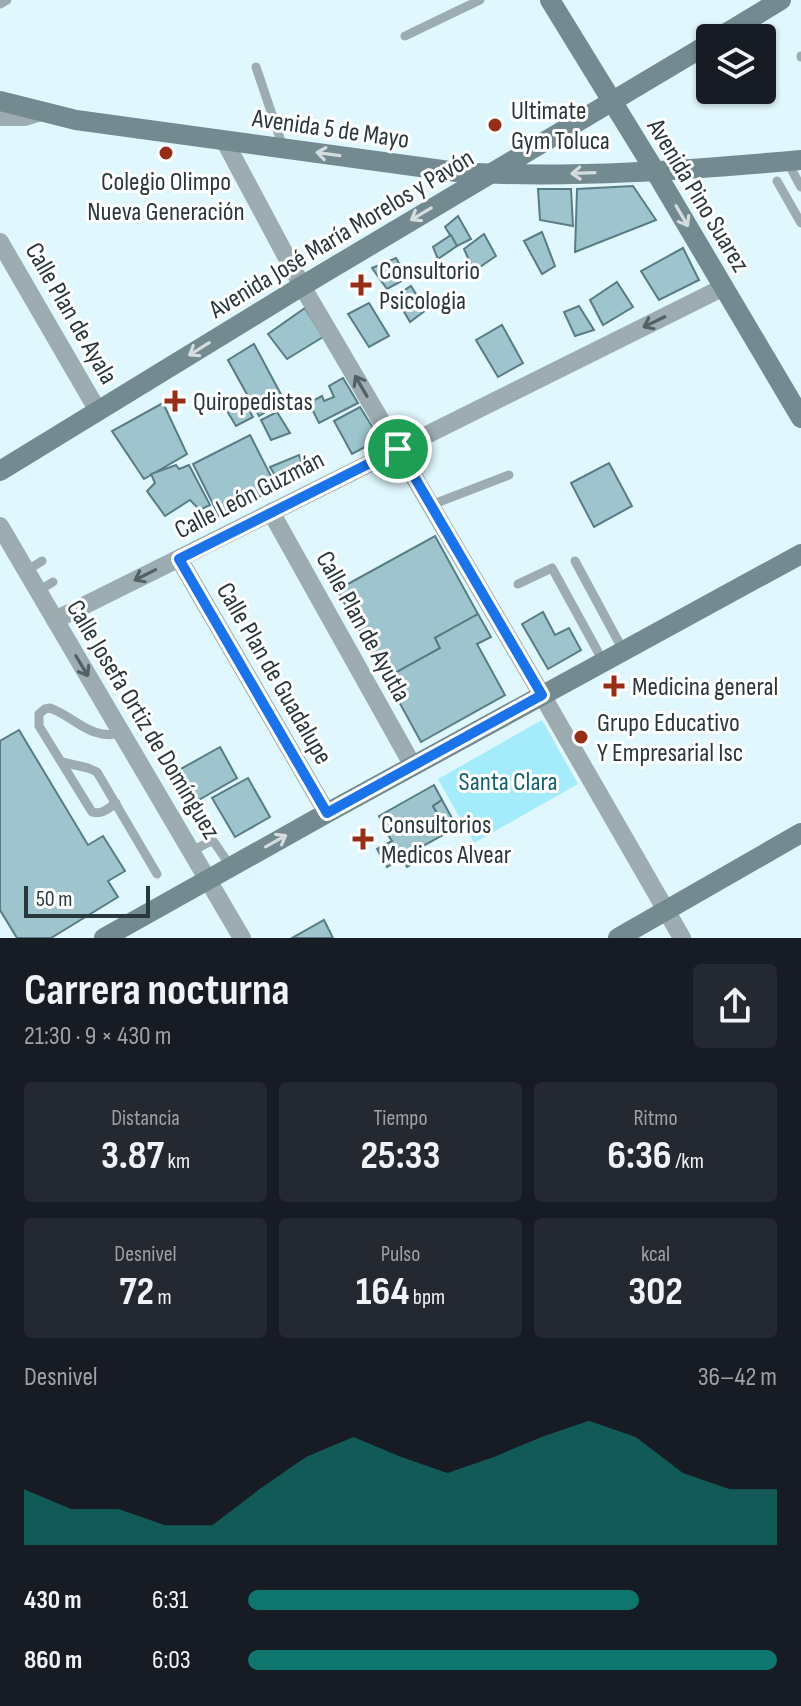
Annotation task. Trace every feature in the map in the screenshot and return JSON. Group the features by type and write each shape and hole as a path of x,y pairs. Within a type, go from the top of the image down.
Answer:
{"main road":[{"name":"Avenida Pino Suarez","path":"550,0 801,418"},
{"path":"741,24 781,0"},
{"name":"Avenida José María Morelos y Pavón","path":"0,471 302,286 696,51"},
{"name":"Avenida 5 de Mayo","path":"0,101 76,120 457,172 515,175 655,171 794,160"},
{"path":"104,938 801,554"},
{"path":"618,938 801,833"}],"street":[{"path":"0,117 25,117 41,112"},
{"path":"224,140 302,286 682,938"},
{"name":"Calle Plan de Ayala","path":"0,242 98,411"},
{"name":"Calle León Guzmán","path":"55,620 724,287"},
{"name":"Calle Plan de Ayutla","path":"271,512 413,766"},
{"name":"Calle Josefa Ortiz de Domínguez","path":"0,526 34,566 46,587 55,620 242,938"},
{"name":"Calle Plan de Guadalupe","path":"179,559 327,813"}],"lane":[{"path":"0,4 7,0"},
{"path":"405,36 480,0"},
{"path":"256,67 284,148"},
{"path":"794,160 801,187"},
{"path":"777,181 801,223"},
{"path":"431,505 509,475"},
{"path":"575,561 623,650"},
{"path":"518,584 552,568 603,661"},
{"path":"116,803 97,814 92,812 38,723 39,714 50,708 100,735 122,733"},
{"path":"62,762 97,772 157,874"},
{"path":"192,851 214,842 231,867"}],"green space":[{"name":"Santa Clara","path":"542,720 578,784 474,843 438,779"}],"building":[{"path":"633,186 656,220 575,252 577,189"},
{"path":"538,189 571,189 573,226 540,220"},
{"path":"458,216 471,239 457,246 445,227"},
{"path":"542,232 555,266 542,274 524,241"},
{"path":"484,234 496,256 474,271 464,249"},
{"path":"451,235 457,246 438,259 433,247"},
{"path":"683,248 699,280 659,300 641,271"},
{"path":"396,258 407,278 387,289 372,268"},
{"path":"617,282 633,307 603,325 590,300"},
{"path":"411,286 426,310 410,322 395,296"},
{"path":"369,303 389,336 369,347 348,314"},
{"path":"579,306 594,330 575,336 564,312"},
{"path":"305,308 323,337 287,359 268,334"},
{"path":"502,325 523,363 498,377 476,340"},
{"path":"254,344 284,400 259,416 228,360"},
{"path":"343,378 358,403 319,423 309,403 322,396 324,401 334,397 329,386"},
{"path":"243,399 253,417 236,426 224,406"},
{"path":"163,403 187,454 144,479 112,431"},
{"path":"360,407 380,439 352,454 334,421"},
{"path":"277,412 290,433 271,440 261,420"},
{"path":"250,435 277,488 219,516 193,464"},
{"path":"299,455 305,473 281,485 270,467"},
{"path":"609,463 632,506 594,527 571,483"},
{"path":"176,465 179,469 189,465 210,505 200,510 190,500 165,516 147,491 155,483 151,474"},
{"path":"435,536 478,614 435,638 440,648 386,678 337,590"},
{"path":"543,612 555,635 569,628 581,650 548,669 522,624"},
{"path":"478,614 491,637 477,644 505,695 421,742 386,678 440,648 435,638"},
{"path":"19,730 88,845 103,836 125,871 108,881 118,897 51,938 17,938 0,910 0,741"},
{"path":"220,747 237,778 197,801 179,770"},
{"path":"248,778 270,817 235,837 212,798"},
{"path":"434,785 442,800 433,806 438,815 408,833 402,823 388,831 379,816"},
{"path":"442,800 457,827 418,849 423,858 407,867 402,858 387,867 377,849 392,841 386,832 402,823 408,833 438,815 433,806"},
{"path":"324,920 333,938 292,938"}],"place":[{"name":"Ultimate Gym Toluca","path":"495,125"},
{"name":"Colegio Olimpo Nueva Generación","path":"166,153"},
{"name":"Consultorio Psicologia","path":"361,285"},
{"name":"Quiropedistas","path":"175,401"},
{"name":"Medicina general","path":"614,686"},
{"name":"Grupo Educativo Y Empresarial Isc","path":"581,737"},
{"name":"Consultorios Medicos Alvear","path":"363,839"}],"route":[{"path":"398,449 542,695 327,813 179,559 398,449"}]}
